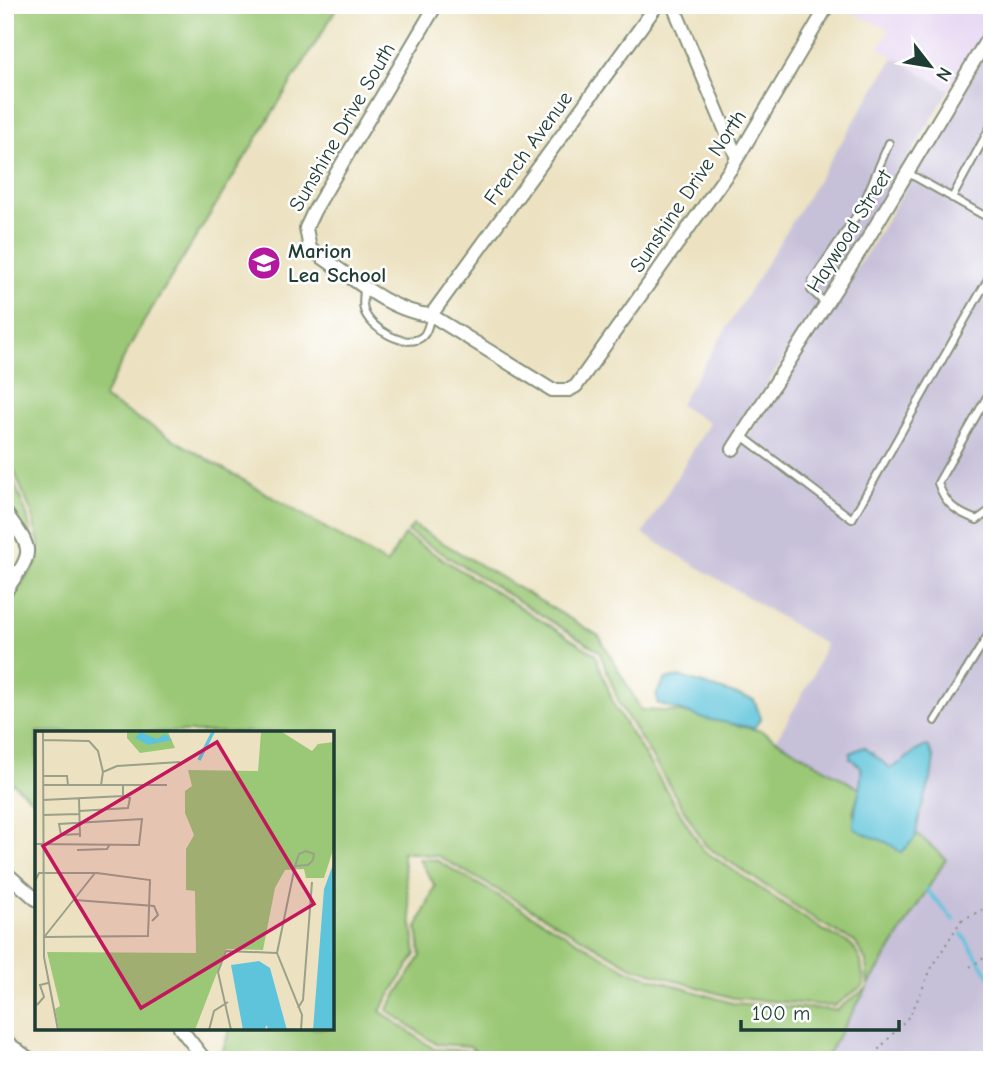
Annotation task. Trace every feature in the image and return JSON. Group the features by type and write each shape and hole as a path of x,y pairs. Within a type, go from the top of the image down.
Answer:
{"street":[{"name":"Sunshine Drive South","path":"364,285 310,248 306,232 314,211 436,5"},
{"name":"French Avenue","path":"431,316 657,5"},
{"path":"673,5 737,158"},
{"name":"Sunshine Drive North","path":"431,316 552,390 569,390 576,386 737,158 828,5"},
{"name":"Haywood Street","path":"733,449 908,173 992,31"},
{"path":"364,285 414,314 431,316"},
{"path":"5,512 29,549 28,558 5,592"},
{"path":"5,872 35,898"},
{"path":"182,1030 205,1060"},
{"path":"5,1041 31,1060"}],"lane":[{"path":"952,198 992,124"},
{"path":"826,304 811,290 811,281 860,209 889,143"},
{"path":"908,173 992,220"},
{"path":"742,436 852,519 992,272"},
{"path":"364,285 364,310 376,328 398,338 417,340 425,334 431,316"},
{"path":"992,388 937,483 943,499 958,513 977,520 992,509"},
{"path":"935,722 992,629"}],"path":[{"path":"869,1060 911,1014 933,965 960,920 992,905"},
{"path":"970,967 987,956"}],"shaded area":[{"path":"835,5 992,5 992,20 949,90 879,48 890,30"},
{"path":"992,43 992,1060 824,1060 946,859 916,833 931,779 928,746 918,748 898,766 890,768 863,747 850,754 850,758 861,767 860,789 776,740 813,676 825,644 643,534 709,423 679,405 894,57 949,90 862,237 725,450 734,457 873,243"}],"green space":[{"path":"5,5 339,5 138,331 103,398 387,564 404,535 595,654 615,707 703,850 821,929 852,945 861,961 864,985 834,1006 733,998 632,967 438,856 402,852 416,954 380,1011 434,1049 471,1051 478,1060 220,1060 229,1030 334,1030 334,731 35,731 35,802 5,776 5,608 36,564 39,545 32,514 5,449"},
{"path":"5,460 27,515 33,544 5,499"},
{"path":"413,525 599,636 641,710 682,712 761,731 860,789 853,813 874,833 894,839 915,838 916,833 946,859 868,986 866,961 855,942 824,925 706,846 620,705 599,651 408,532"},
{"path":"419,859 436,860 631,972 732,1003 836,1010 867,988 824,1060 484,1060 470,1046 436,1044 387,1010 421,956 417,928 435,886"}],"water":[{"path":"681,677 754,700 761,718 754,728 706,719 657,703 657,692 666,679"},
{"path":"928,746 934,758 915,838 901,853 854,828 861,767 850,758 850,753 864,747 890,768"}],"waterway":[{"path":"926,889 954,920"},
{"path":"962,934 992,980"}],"place":[{"name":"Marion Lea School","path":"264,263"}]}
